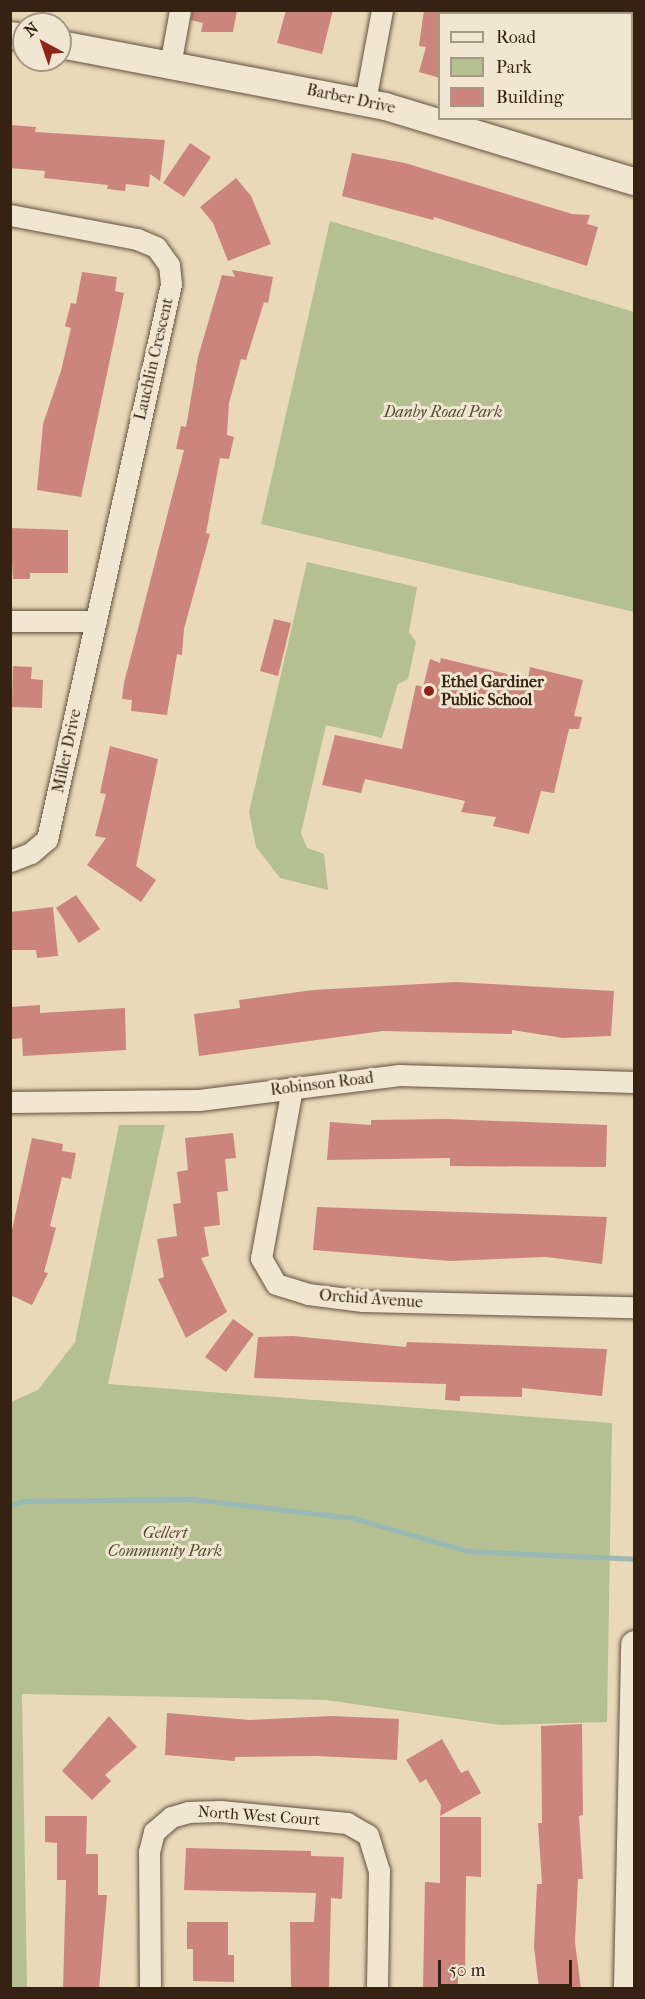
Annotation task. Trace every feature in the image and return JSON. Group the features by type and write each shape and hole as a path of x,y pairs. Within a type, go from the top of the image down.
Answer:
{"street":[{"path":"170,65 180,10"},
{"path":"365,101 382,10"},
{"name":"Barber Drive","path":"72,46 365,101 438,119"},
{"name":"Barber Drive","path":"443,120 634,181"},
{"name":"Lauchlin Crescent","path":"10,215 137,239 156,247 169,265 171,284 96,621"},
{"path":"10,621 96,621"},
{"name":"Miller Drive","path":"10,861 31,853 47,839 96,621"},
{"name":"Robinson Road","path":"10,1102 199,1100 399,1076 634,1082"},
{"name":"Orchid Avenue","path":"292,1088 261,1258 276,1284 308,1294 363,1301 634,1307"},
{"path":"627,1989 634,1644"},
{"name":"North West Court","path":"150,1989 149,1852 154,1832 171,1817 188,1812 220,1811 347,1823 368,1835 379,1871 377,1989"}],"green space":[{"name":"Danby Road Park","path":"330,221 634,312 634,612 261,524"},
{"path":"307,562 417,587 409,632 416,642 408,679 398,684 382,738 326,725 301,833 307,848 324,854 328,890 280,878 256,847 249,812"},
{"name":"Gellert Community Park","path":"119,1125 165,1125 108,1384 612,1423 607,1722 500,1725 326,1700 22,1694 27,1988 11,1988 11,1402 38,1390 75,1342"}],"building":[{"path":"192,10 237,10 233,32 201,32 203,23 191,20"},
{"path":"286,10 333,10 322,54 277,43"},
{"path":"424,10 440,10 438,12 438,77 419,72 426,47 419,46"},
{"path":"10,125 36,127 35,132 165,140 160,181 150,174 149,187 126,184 125,191 107,189 108,185 44,178 45,171 10,168"},
{"path":"190,143 211,157 184,197 163,183"},
{"path":"352,153 405,163 572,214 590,215 587,224 598,227 587,266 434,217 433,220 342,196"},
{"path":"236,178 251,196 271,244 228,261 213,223 200,207"},
{"path":"232,270 273,277 268,303 264,302 246,360 241,359 229,403 227,435 234,437 229,459 220,458 206,533 210,534 184,629 182,655 177,654 167,715 131,711 132,700 122,699 124,683 184,450 176,449 181,426 186,427 198,357 222,275 235,277"},
{"path":"82,272 117,277 115,291 124,293 81,497 37,490 43,424 61,371 71,328 65,326 71,303 76,304"},
{"path":"10,528 68,530 68,573 30,573 30,579 13,579"},
{"path":"274,619 291,623 278,676 260,671"},
{"path":"441,658 528,679 530,667 583,680 574,716 582,717 579,729 569,729 554,793 541,791 529,834 493,826 496,817 461,812 465,801 365,779 361,793 322,785 335,735 402,749 416,685 423,687 430,659 440,663"},
{"path":"13,666 32,667 31,679 43,680 42,708 12,707"},
{"path":"110,746 158,759 136,866 156,880 141,902 87,865 106,838 95,836 106,794 100,793"},
{"path":"76,895 100,929 79,943 56,908"},
{"path":"53,907 58,956 37,958 36,950 10,950 10,912"},
{"path":"456,982 614,991 611,1036 563,1038 512,1030 512,1034 383,1031 199,1056 194,1014 240,1008 239,1000 313,990"},
{"path":"40,1005 40,1013 125,1008 126,1050 23,1056 22,1038 12,1039 10,1007"},
{"path":"446,1119 607,1125 606,1167 450,1166 450,1158 327,1160 330,1122 371,1125 371,1120"},
{"path":"233,1133 236,1158 225,1159 228,1191 217,1192 220,1225 204,1227 209,1256 201,1258 227,1312 186,1338 158,1279 164,1277 157,1239 177,1236 173,1204 181,1203 177,1172 188,1170 185,1138"},
{"path":"32,1138 63,1144 62,1151 76,1153 71,1179 62,1177 50,1226 56,1228 44,1272 48,1273 32,1305 10,1295 10,1239"},
{"path":"317,1207 607,1217 602,1264 546,1257 450,1261 313,1250"},
{"path":"233,1319 254,1334 226,1372 205,1357"},
{"path":"293,1336 406,1347 407,1342 607,1349 602,1396 522,1388 522,1397 460,1396 460,1401 445,1400 446,1384 254,1378 258,1337"},
{"path":"167,1713 250,1720 332,1716 399,1719 397,1760 316,1756 235,1757 235,1761 165,1755"},
{"path":"109,1716 137,1747 105,1775 111,1781 92,1800 62,1771"},
{"path":"582,1724 583,1815 579,1816 583,1879 578,1879 575,1942 581,1989 539,1989 534,1947 537,1884 542,1884 538,1823 542,1823 541,1726"},
{"path":"442,1739 461,1773 468,1770 481,1793 440,1816 441,1805 426,1779 420,1783 406,1760"},
{"path":"45,1816 87,1816 86,1854 98,1854 98,1895 107,1895 99,1989 63,1989 66,1880 57,1880 57,1843 45,1842"},
{"path":"440,1817 481,1817 481,1877 466,1876 465,1975 458,1975 458,1989 423,1989 425,1882 440,1883"},
{"path":"186,1848 311,1851 311,1856 344,1857 342,1899 331,1898 329,1989 291,1989 290,1922 314,1922 316,1893 184,1890"},
{"path":"187,1922 228,1922 228,1955 234,1955 234,1982 193,1981 193,1949 187,1949"}],"waterway":[{"path":"10,1505 24,1501 191,1499 353,1518 467,1551 634,1559"}],"place":[{"name":"Ethel Gardiner Public School","path":"429,691"}]}
